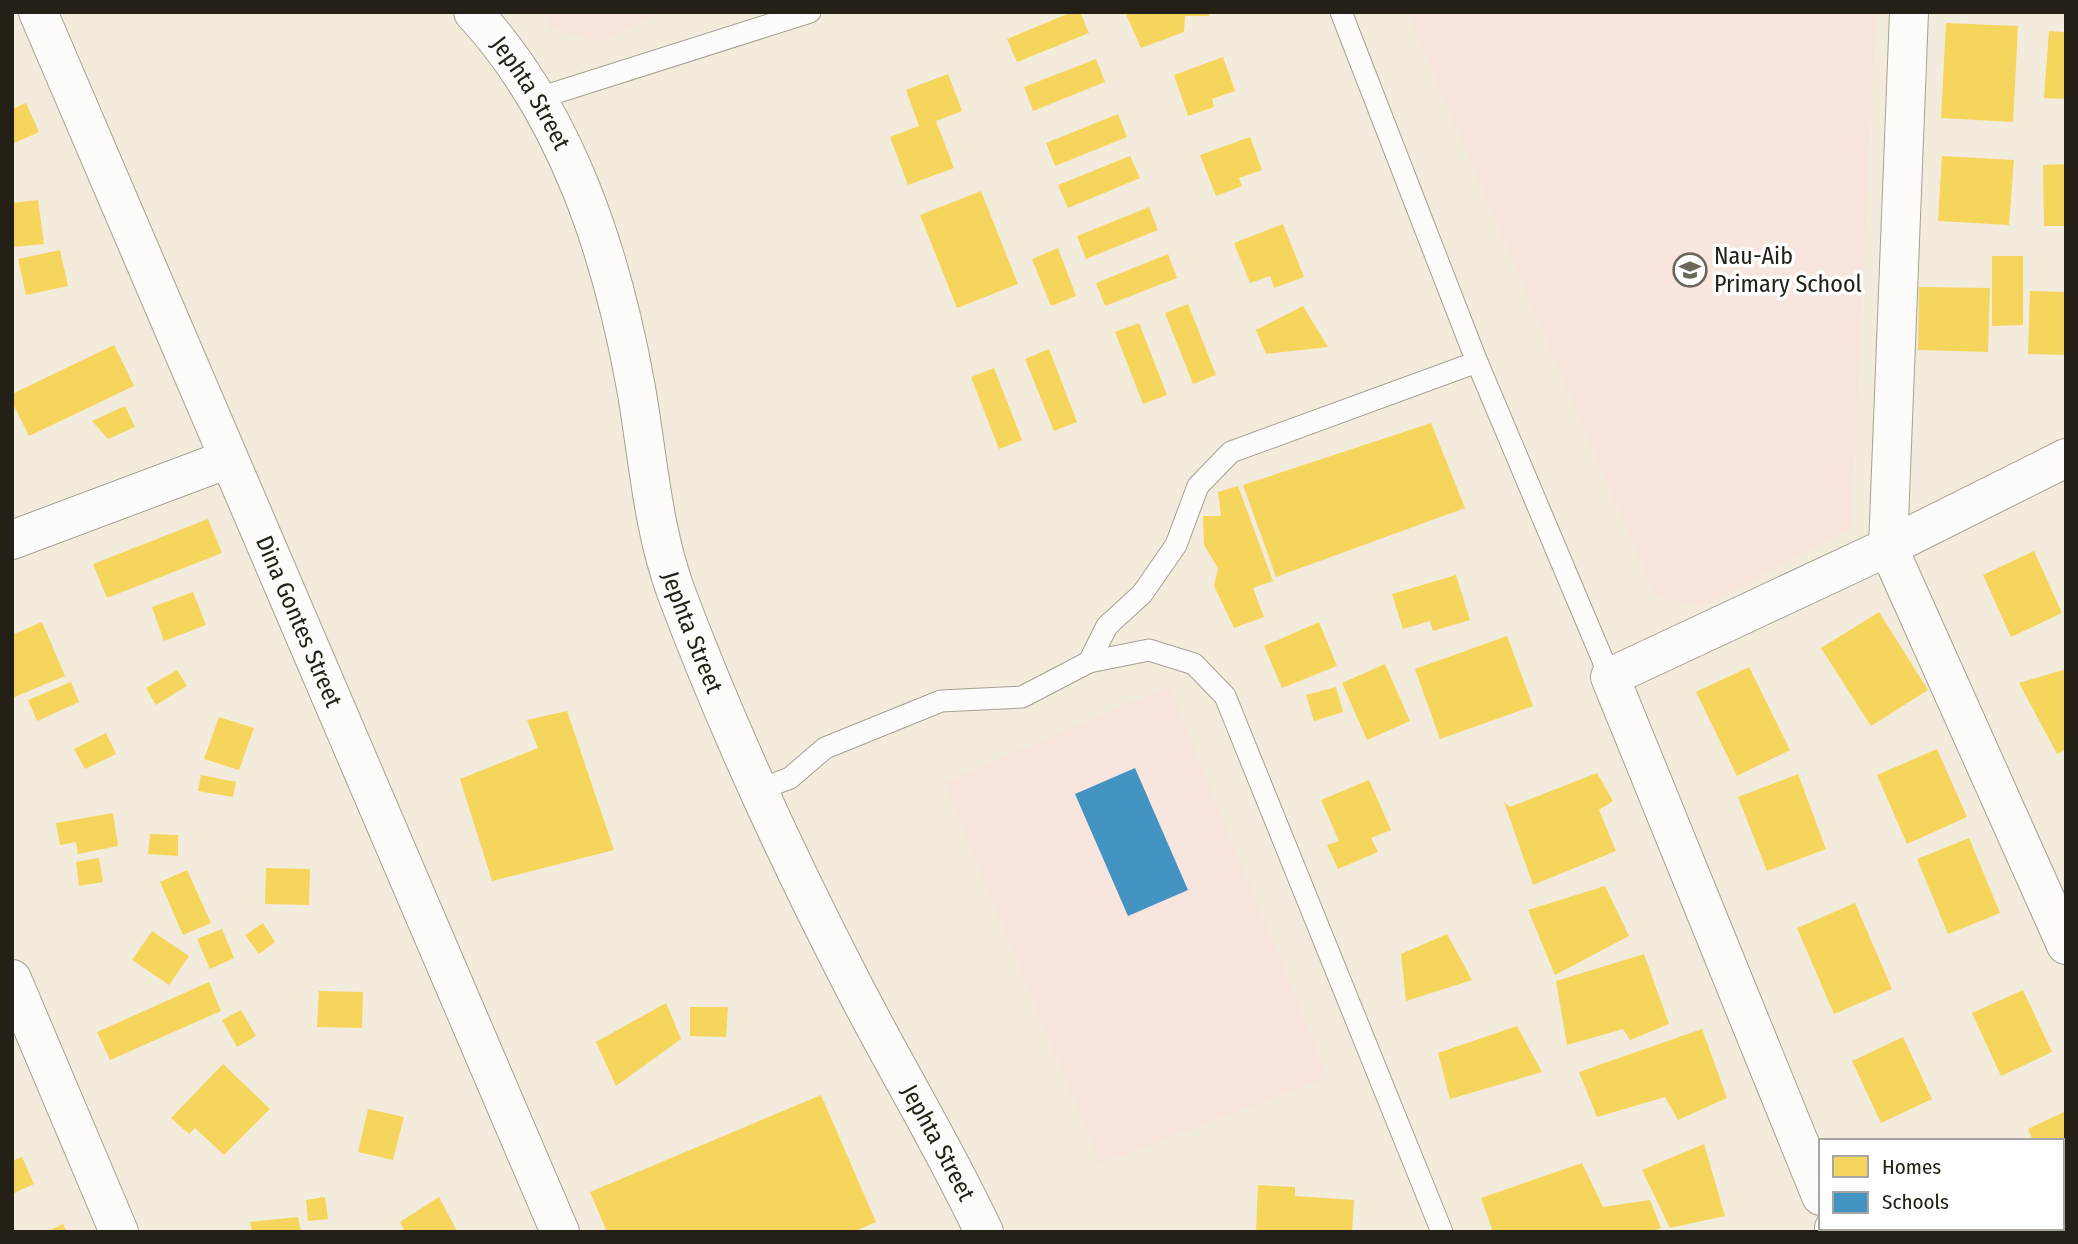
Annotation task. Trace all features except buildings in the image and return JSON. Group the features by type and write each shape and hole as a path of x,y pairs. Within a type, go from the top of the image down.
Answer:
{"street":[{"name":"Dina Gontes Street","path":"38,12 560,1232"},
{"name":"Jephta Street","path":"472,12 500,42 539,98 598,231 635,385 657,531 675,590 759,790 852,983 954,1168 985,1232"},
{"path":"1909,12 1888,547 2066,945"},
{"path":"1819,1191 1610,677 1888,547 2066,458"},
{"path":"12,540 228,459"},
{"path":"12,979 119,1232"}],"lane":[{"path":"539,98 810,12"},
{"path":"1341,12 1477,362 1610,677"},
{"path":"1089,662 1107,626 1142,594 1175,545 1198,486 1231,452 1477,362"},
{"path":"759,790 790,778 825,748 941,701 1022,697 1089,662 1149,650 1194,664 1225,696 1442,1232"}],"shaded area":[{"path":"543,12 661,12 601,42 550,28"},
{"name":"Nau-Aib Primary School","path":"1407,12 1876,12 1851,528 1701,607 1655,596"},
{"path":"1169,686 1328,1077 1100,1164 944,783"}],"place":[{"name":"Nau-Aib Primary School","path":"1690,270"}]}
